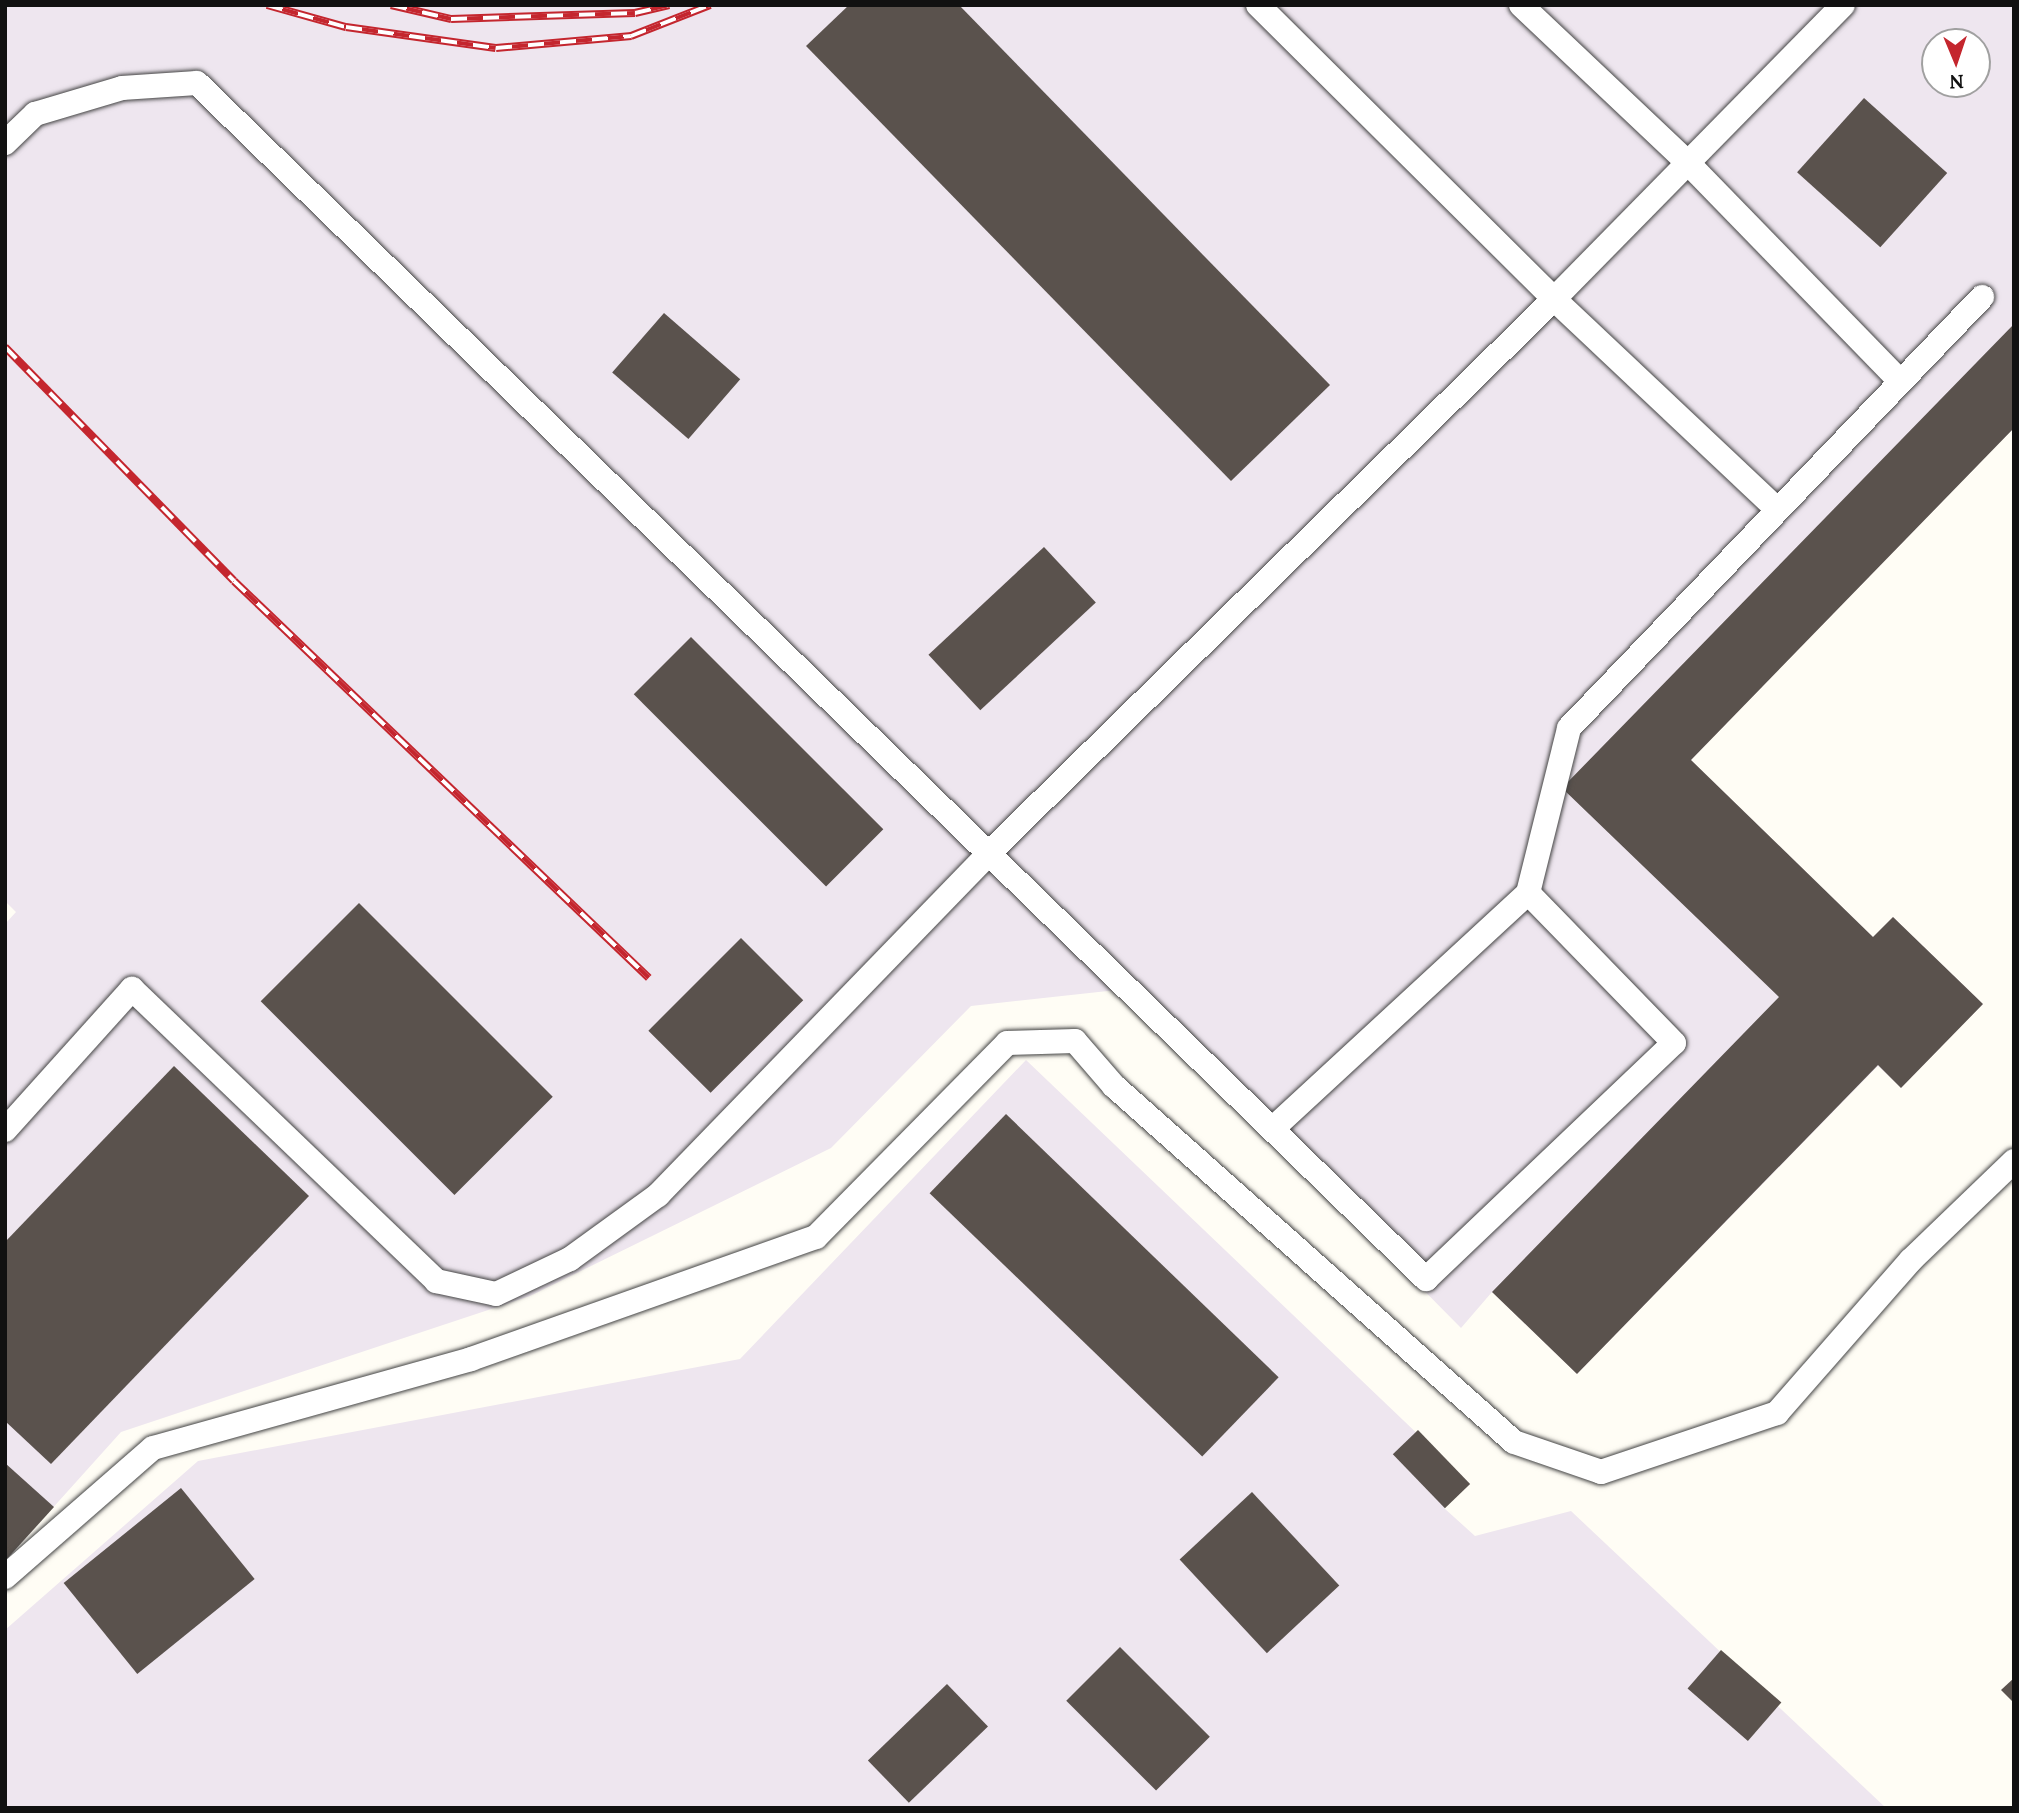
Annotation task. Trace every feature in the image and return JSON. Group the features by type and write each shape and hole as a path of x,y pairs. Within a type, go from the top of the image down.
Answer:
{"lane":[{"path":"1258,5 1554,299 1776,508"},
{"path":"1521,5 1688,163 1899,380"},
{"path":"5,1130 132,989 436,1281 496,1294 570,1259 657,1195 992,850 1554,299 1843,5"},
{"path":"5,143 35,114 122,88 197,83 992,850 1426,1279 1674,1043 1528,893"},
{"path":"1273,1128 1528,893 1569,728 1776,508 1982,297"},
{"path":"5,1577 153,1448 471,1359 816,1237 1007,1043 1075,1041 1114,1086 1514,1442 1601,1472 1777,1413 1911,1260 2014,1161"}],"shaded area":[{"path":"5,5 2014,5 2014,428 1691,760 1873,937 1893,917 1983,1004 1901,1088 1878,1066 1577,1374 1492,1292 1461,1328 1126,989 971,1006 831,1148 530,1296 121,1432 5,1561 5,924 16,912 5,901"},
{"path":"1026,1060 1470,1484 1444,1508 1475,1536 1571,1511 1886,1808 5,1808 5,1630 198,1461 740,1359"}],"building":[{"path":"849,5 959,5 1330,385 1231,481 806,46"},
{"path":"1864,98 1947,173 1880,247 1797,172"},
{"path":"664,313 740,379 688,439 612,373"},
{"path":"2014,324 2014,428 1691,760 1873,937 1893,917 1983,1004 1901,1088 1878,1065 1577,1374 1492,1292 1779,997 1562,788"},
{"path":"1044,547 1096,603 980,710 928,655"},
{"path":"691,637 883,829 826,887 634,694"},
{"path":"359,903 553,1097 454,1195 261,1001"},
{"path":"741,938 803,1000 711,1093 648,1031"},
{"path":"174,1066 309,1196 51,1464 5,1421 5,1242"},
{"path":"1006,1114 1279,1377 1202,1456 930,1193"},
{"path":"1418,1430 1470,1484 1445,1508 1393,1454"},
{"path":"5,1463 54,1507 5,1561"},
{"path":"181,1488 255,1579 137,1674 64,1583"},
{"path":"1252,1492 1339,1586 1267,1653 1180,1560"},
{"path":"1120,1647 1210,1737 1156,1791 1066,1701"},
{"path":"1721,1650 1781,1702 1748,1741 1688,1688"},
{"path":"2014,1678 2014,1703 2001,1690"},
{"path":"947,1684 988,1726 909,1803 868,1760"}],"railway":[{"path":"267,5 346,27 496,48 631,36 710,5"},
{"path":"391,5 451,19 635,13 669,5"},
{"path":"5,347 234,581 649,978"}]}
